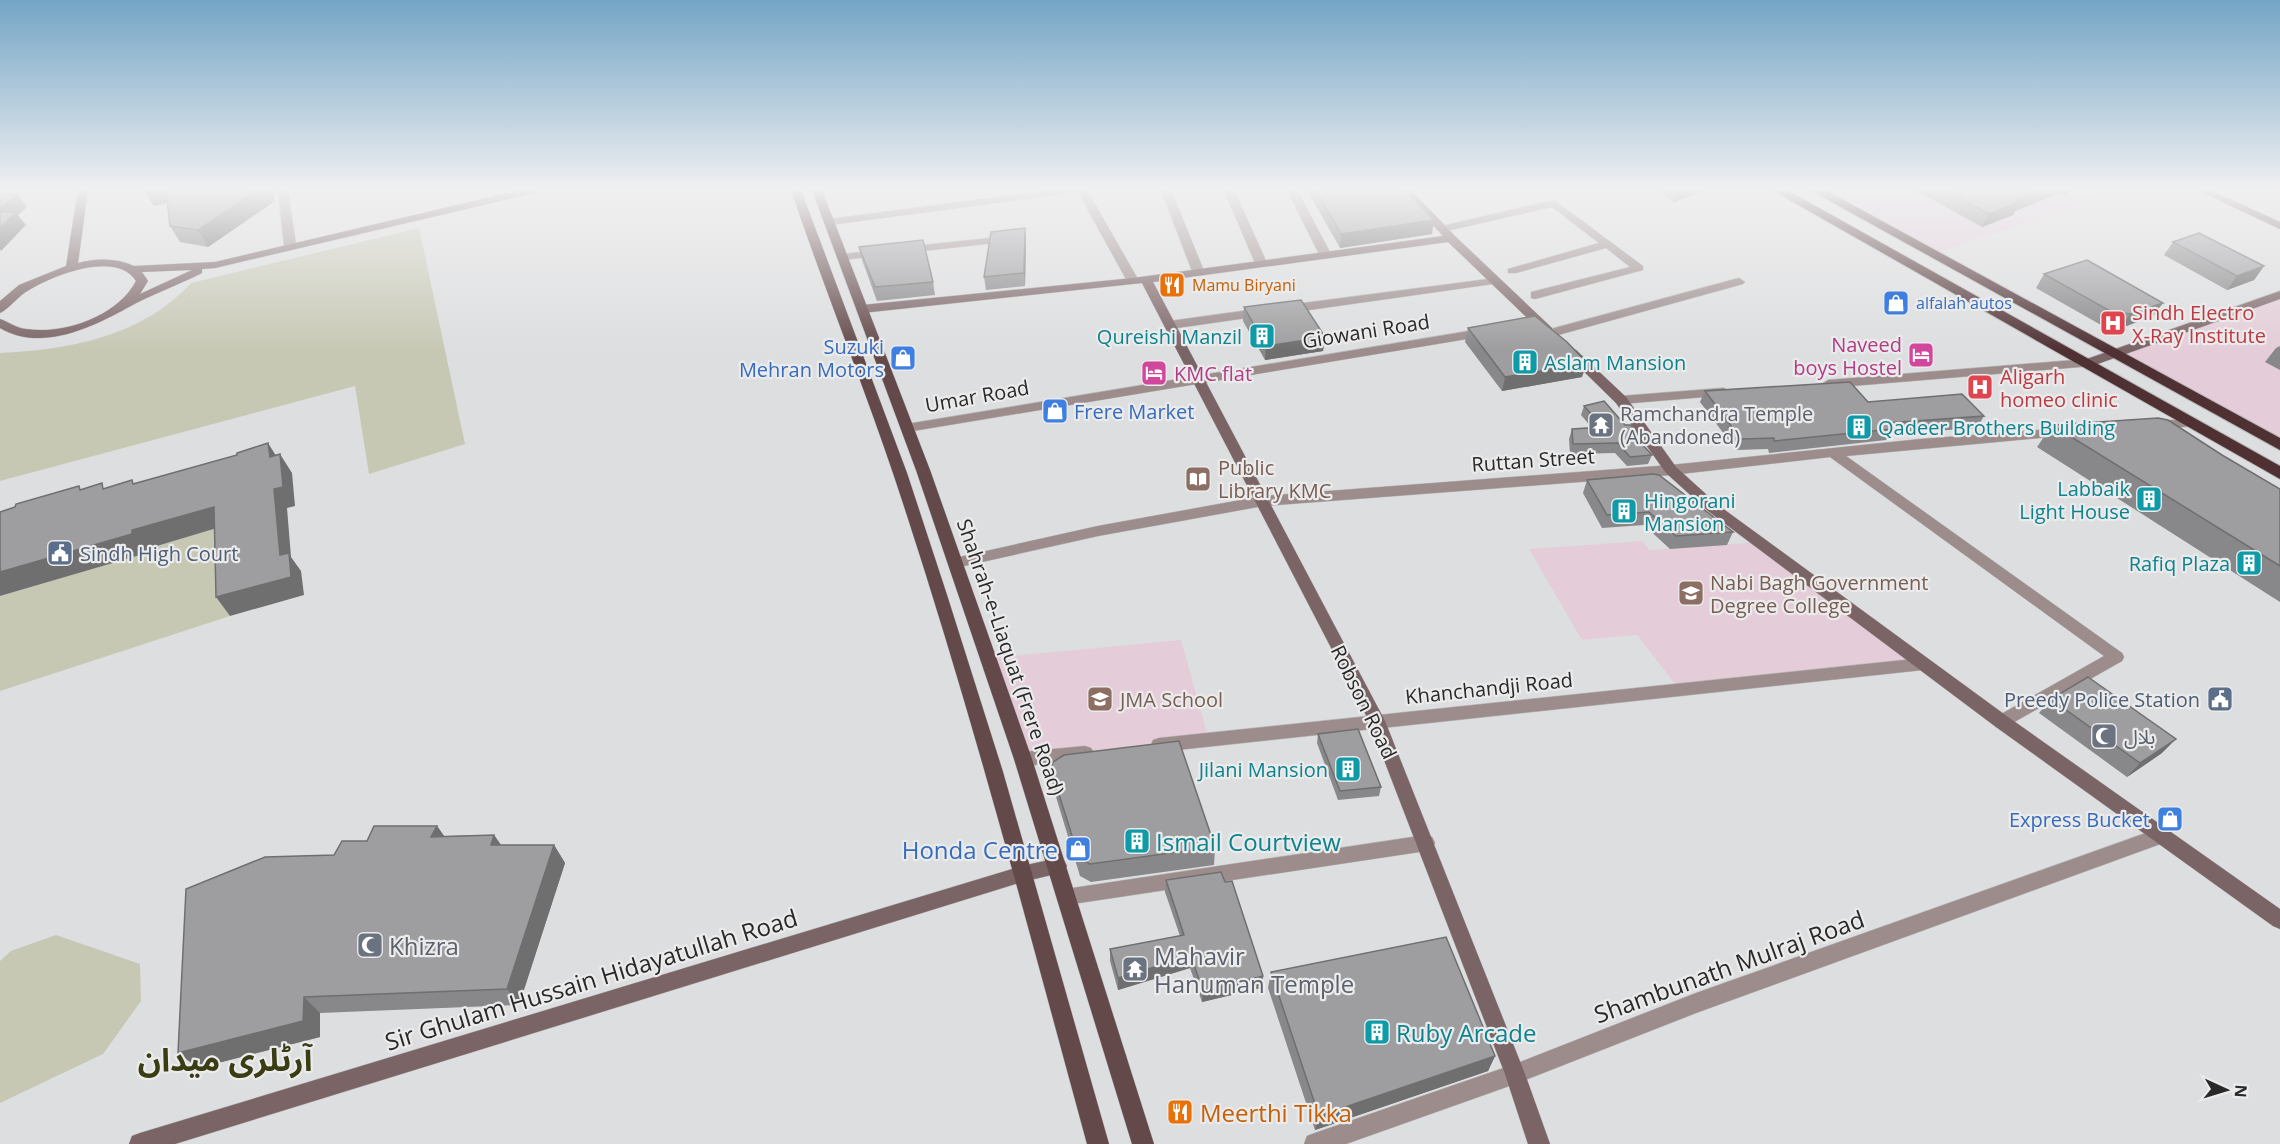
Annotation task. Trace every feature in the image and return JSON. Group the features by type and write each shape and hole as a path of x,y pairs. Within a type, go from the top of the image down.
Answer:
{"highway":[{"path":"1874,243 2280,472"},
{"path":"1913,243 2280,445"}],"main road":[{"path":"816,243 900,473 994,772 1098,1144"},
{"name":"Shahrah-e-Liaquat (Frere Road)","path":"838,243 907,428 1023,759 1143,1144"}],"street":[{"path":"72,267 75,243"},
{"path":"0,332 56,332 82,325 183,276 297,243"},
{"path":"843,257 969,243"},
{"name":"Robson Road","path":"1116,243 1170,325 1377,721 1515,1074 1539,1144"},
{"path":"1187,243 1198,271"},
{"path":"1252,243 1261,263"},
{"path":"1320,243 1325,254"},
{"path":"862,309 1139,280 1386,243"},
{"path":"1457,243 1540,327 1621,400 1671,470 1713,508 2002,722 2280,920"},
{"path":"1512,271 1610,244 1639,268 1535,295"},
{"path":"0,300 40,278 72,267 90,264 119,264 134,269 215,265"},
{"path":"113,311 125,304 137,292 142,281 134,269"},
{"path":"1170,325 1496,281"},
{"path":"1540,327 1739,282"},
{"path":"0,309 12,294"},
{"path":"1820,384 2088,363 2280,295"},
{"path":"0,323 7,329 19,333"},
{"name":"Giowani Road","path":"1054,403 1504,329"},
{"path":"1621,400 1738,391"},
{"name":"Umar Road","path":"907,428 1054,403"},
{"path":"2144,426 2191,423"},
{"name":"Ruttan Street","path":"955,563 1098,531 1263,501 1671,470 1921,443 2085,431"},
{"path":"1833,453 2116,657 2002,722"},
{"name":"Khanchandji Road","path":"1140,747 1923,664"},
{"path":"1023,759 1105,751"},
{"name":"Shambunath Mulraj Road","path":"1315,1144 1515,1074 1656,1018 2160,836"},
{"path":"1066,897 1426,843"},
{"name":"Sir Ghulam Hussain Hidayatullah Road","path":"140,1144 1022,874 1058,866"}],"shaded area":[{"path":"1914,243 1965,243 1933,254"},
{"path":"2280,295 2280,445 2113,353"},
{"name":"Nabi Bagh Government Degree College","path":"1643,541 1649,550 1760,542 1923,664 1679,689 1637,635 1582,640 1529,549"},
{"name":"JMA School","path":"1181,640 1209,740 1023,759 988,658"}],"green space":[{"path":"355,243 422,243 465,444 369,474 355,386 0,481 0,353 78,344 128,328 151,316 172,301 191,283"},
{"path":"227,525 230,616 0,691 0,596 146,553 147,549"},
{"path":"56,935 140,964 141,1001 103,1054 0,1103 0,961 11,951"}],"building":[{"path":"924,243 933,282 875,287 859,247"},
{"path":"989,243 1025,243 1024,273 984,277"},
{"path":"2176,243 2219,243 2264,266 2237,276"},
{"path":"2087,260 2163,303 2130,314 2110,311 2044,274"},
{"path":"1301,300 1325,337 1266,346 1244,307"},
{"name":"Aslam Mansion","path":"1535,316 1567,342 1587,363 1505,377 1468,328"},
{"path":"1850,382 1868,402 1962,394 1984,416 1888,423 1893,429 1774,441 1774,438 1741,439 1705,391"},
{"path":"1604,401 1625,425 1631,425 1643,442 1641,443 1652,455 1630,457 1618,443 1573,444 1572,429 1603,427 1584,406"},
{"path":"2158,418 2168,420 2280,489 2280,566 2052,425"},
{"name":"Sindh High Court","path":"268,443 270,457 280,454 283,487 274,489 280,555 289,553 291,577 216,597 214,507 132,530 132,534 0,572 0,512 15,507 16,504 79,486 80,490 102,483 103,489 132,480 133,484 237,455 237,453"},
{"path":"1659,475 1733,532 1676,536 1649,512 1607,515 1587,480"},
{"path":"2088,677 2176,739 2140,763 2051,699"},
{"name":"Jilani Mansion","path":"1358,729 1381,787 1340,791 1318,734"},
{"name":"Ismail Courtview","path":"1179,741 1215,847 1090,864 1079,858 1051,769 1053,762 1064,755"},
{"name":"Khizra","path":"374,826 437,826 431,837 494,835 491,845 554,845 507,989 304,997 303,1021 178,1053 186,889 265,857 334,855 342,841 367,841"},
{"path":"1221,872 1225,882 1232,881 1263,976 1203,991 1191,956 1118,978 1110,949 1184,935 1166,880"},
{"name":"Ruby Arcade","path":"1446,937 1495,1056 1319,1116 1271,972"}],"place":[{"name":"Mamu Biryani","path":"1172,285"},
{"name":"alfalah autos","path":"1896,303"},
{"name":"Sindh Electro X-Ray Institute","path":"2113,323"},
{"name":"Qureishi Manzil","path":"1262,336"},
{"name":"Naveed boys Hostel","path":"1921,355"},
{"name":"Suzuki Mehran Motors","path":"903,358"},
{"name":"Aslam Mansion","path":"1525,362"},
{"name":"KMC flat","path":"1154,373"},
{"name":"Aligarh homeo clinic","path":"1980,387"},
{"name":"Frere Market","path":"1055,411"},
{"name":"Ramchandra Temple (Abandoned)","path":"1601,425"},
{"name":"Qadeer Brothers Building","path":"1859,427"},
{"name":"Public Library KMC","path":"1198,479"},
{"name":"Labbaik Light House","path":"2149,499"},
{"name":"Hingorani Mansion","path":"1624,511"},
{"name":"Sindh High Court","path":"60,553"},
{"name":"Rafiq Plaza","path":"2249,563"},
{"name":"Nabi Bagh Government Degree College","path":"1691,593"},
{"name":"JMA School","path":"1100,699"},
{"name":"Preedy Police Station","path":"2220,699"},
{"name":"بلال","path":"2104,736"},
{"name":"Jilani Mansion","path":"1348,769"},
{"name":"Express Bucket","path":"2170,819"},
{"name":"Ismail Courtview","path":"1137,841"},
{"name":"Honda Centre","path":"1078,849"},
{"name":"Khizra","path":"370,945"},
{"name":"Mahavir Hanuman Temple","path":"1135,969"},
{"name":"Ruby Arcade","path":"1377,1032"},
{"name":"Meerthi Tikka","path":"1180,1112"}],"district":[{"name":"آرٹلری میدان","path":"225,1058"}]}
